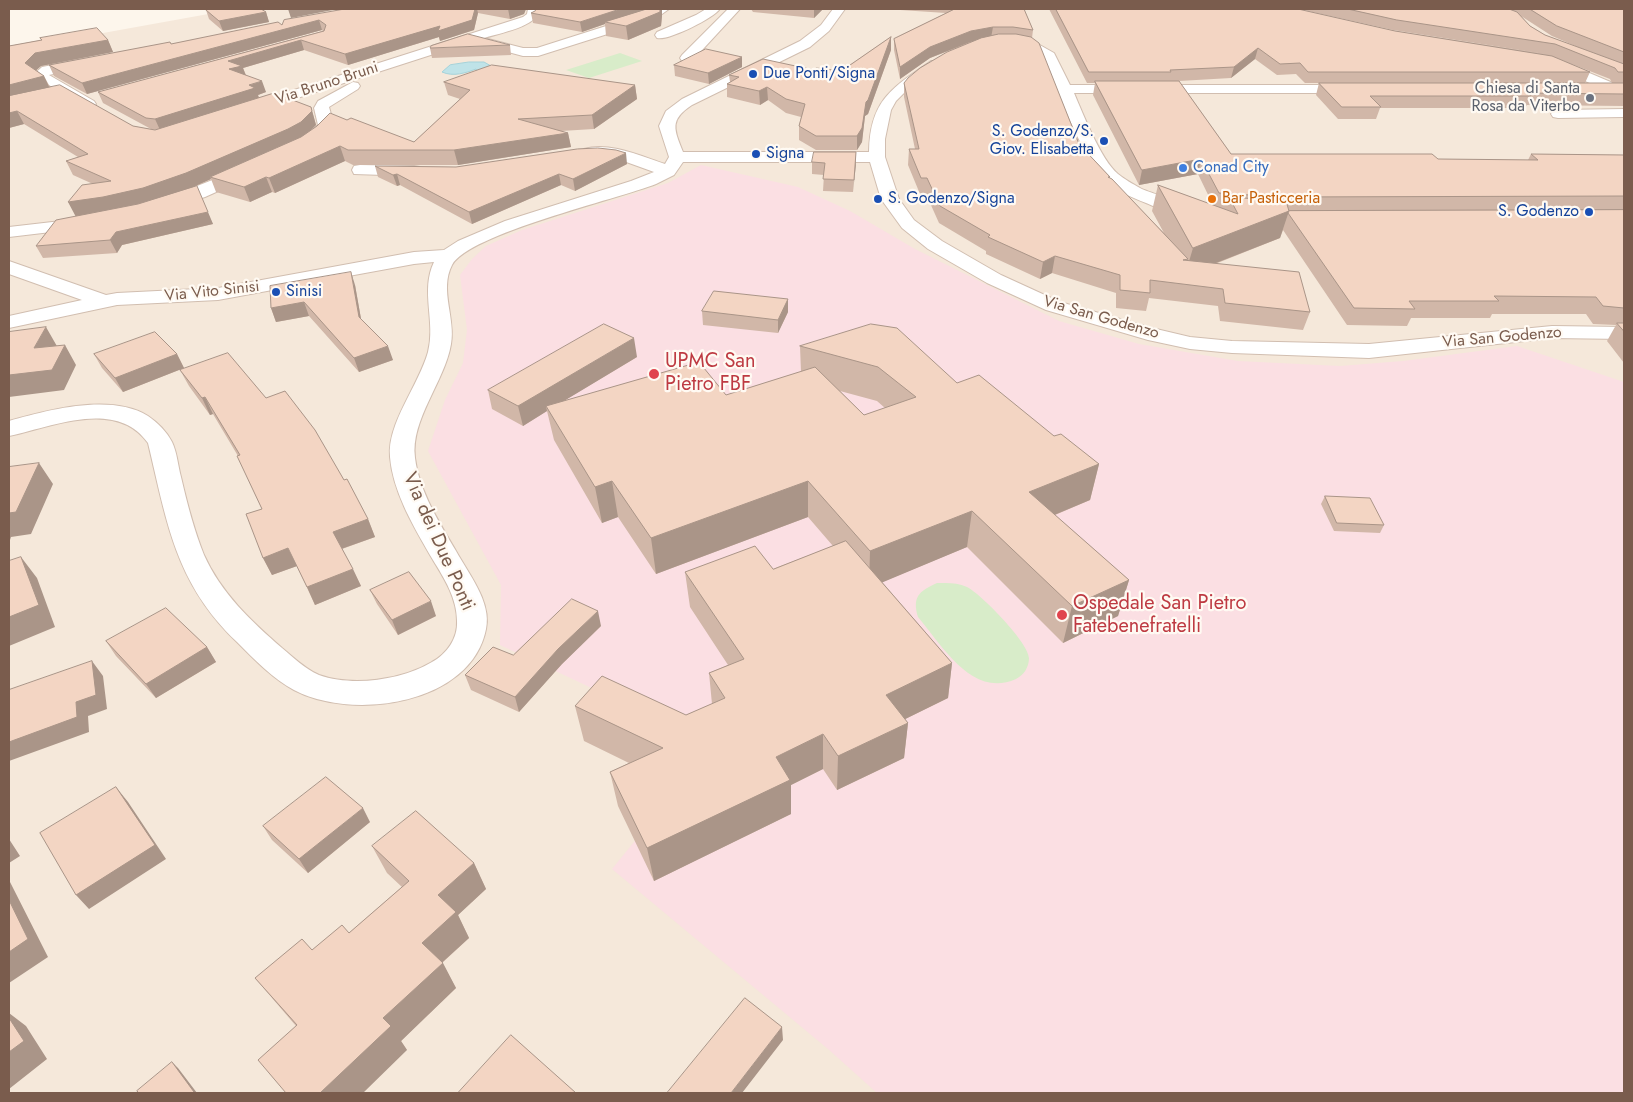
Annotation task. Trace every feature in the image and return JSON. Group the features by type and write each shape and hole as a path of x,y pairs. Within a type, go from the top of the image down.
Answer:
{"street":[{"name":"Via Bruno Bruni","path":"234,114 527,20 533,15 534,9"},
{"path":"470,38 523,52 538,52 651,16 663,9"},
{"path":"661,35 700,18 714,9"},
{"path":"687,58 734,9"},
{"path":"673,164 666,127 667,119 672,112 687,102 805,44 827,26 839,9"},
{"path":"992,43 1020,44 1042,50 1052,60 1099,160 1110,176 1134,192 1166,205 1209,215"},
{"name":"Via San Godenzo","path":"951,55 924,70 890,99 884,110 879,128 877,157 885,186 896,210 913,229 935,245 994,280 1048,305 1148,334 1210,346 1348,351 1379,350 1552,332 1624,333"},
{"path":"98,60 48,70 40,74 40,76 84,101 101,103"},
{"path":"1546,60 1620,89"},
{"path":"287,153 304,145 323,131 326,125 321,108 324,102 378,74 379,71 376,68"},
{"path":"1576,88 1620,89"},
{"path":"1065,89 1366,89"},
{"path":"47,96 67,91"},
{"path":"1558,114 1624,113"},
{"path":"571,154 613,152 673,164 877,157"},
{"path":"450,255 473,241 504,227 636,185 673,164"},
{"path":"148,210 199,193 261,165"},
{"path":"360,170 434,172"},
{"path":"9,232 104,220"},
{"name":"Via Vito Sinisi","path":"9,267 104,302 130,298 170,298 218,294 414,258 450,255"},
{"name":"Via dei Due Ponti","path":"9,429 93,411 115,412 139,420 152,430 160,443 184,535 197,570 223,609 258,644 305,682 336,692 380,693 408,687 444,671 452,664 469,640 472,628 472,617 462,585 415,498 406,474 402,452 404,437 429,380 441,342 438,284 441,268 450,255"},
{"path":"9,322 104,302"}],"shaded area":[{"path":"236,9 1624,9 1624,1093 9,1093 9,50"},
{"name":"Ospedale San Pietro Fatebenefratelli","path":"701,165 798,187 850,211 915,249 1059,321 1139,344 1238,361 1340,366 1403,361 1517,346 1624,382 1624,1093 877,1093 828,1049 612,869 713,745 500,645 501,585 428,451 445,400 463,363 467,330 460,275 472,259 486,246 522,230 668,183"}],"green space":[{"path":"620,53 642,61 589,78 566,70"},
{"path":"937,583 956,584 967,587 983,599 1003,620 1027,651 1028,665 1021,675 1016,679 1000,683 986,682 972,676 948,654 918,617 916,610 917,600 921,592"}],"water":[{"path":"484,62 491,66 477,72 476,69 455,74 442,72 450,65"}],"building":[{"path":"261,9 266,12 219,21 206,10"},
{"path":"345,9 475,9 472,20 438,31 440,26 345,54 301,40 228,61 242,66 229,69 262,81 249,85 255,88 155,119 146,118 98,92 324,31 326,25 319,20 82,83 49,65 170,42 171,44 278,22 282,25 284,20"},
{"path":"536,9 620,9 580,22 531,13"},
{"path":"647,9 660,9 660,12 626,26 605,22"},
{"path":"955,9 1024,9 1033,30 993,27 971,31 930,47 900,67 894,39"},
{"path":"1056,9 1298,9 1395,31 1552,56 1590,72 1308,72 1300,63 1280,64 1258,48 1234,67 1170,70 1171,72 1089,72"},
{"path":"1348,9 1509,9 1517,12 1530,26 1545,35 1624,64 1624,72 1618,72 1615,68 1555,44 1397,20"},
{"path":"1530,9 1624,9 1624,52 1557,26"},
{"path":"97,28 108,40 35,53 25,63 44,76 9,85 9,46 42,40 40,38"},
{"path":"468,34 510,45 430,48 431,46"},
{"path":"999,34 1016,34 1031,37 1039,43 1079,144 1110,177 1108,177 1188,259 1183,260 1299,272 1310,312 1225,303 1223,289 1150,280 1150,293 1120,290 1120,275 1055,256 1043,262 988,237 990,235 940,206 927,178 921,178 909,149 919,149 904,83 920,68 947,52 981,38"},
{"path":"891,37 866,102 862,128 857,136 816,136 799,126 805,104 786,99 767,87 759,91 727,84 739,77 729,75 763,59 814,70 816,68 841,71"},
{"path":"706,49 742,57 708,73 674,65"},
{"path":"492,65 635,85 592,115 518,119 568,133 454,150 348,150 340,146 269,178 266,177 244,187 210,177 301,137 317,126 330,113 347,120 351,118 414,142 470,90 444,82"},
{"path":"1095,81 1179,81 1231,154 1432,154 1438,159 1538,160 1531,154 1624,155 1624,196 1281,197 1219,193 1201,159 1142,170"},
{"path":"1319,83 1624,83 1624,94 1526,93 1531,96 1370,96 1381,107 1342,107"},
{"path":"60,85 133,126 155,130 274,93 311,107 312,111 301,122 288,129 186,173 143,188 103,197 68,202 82,185 111,181 66,161 88,154 17,111 9,113 9,96"},
{"path":"598,148 626,153 573,179 559,174 469,212 397,174 393,175 375,166 456,167 577,149"},
{"path":"814,152 856,152 854,180 823,179 825,163 812,162"},
{"path":"1158,185 1238,214 1229,197 1286,201 1289,211 1193,248"},
{"path":"197,186 208,212 116,232 110,240 36,246 56,220 138,204"},
{"path":"1624,210 1624,308 1603,306 1596,297 1494,296 1499,301 1409,301 1415,309 1354,308 1288,213 1289,211"},
{"path":"351,272 359,317 388,346 354,358 304,302 271,308 270,286"},
{"path":"714,291 788,299 778,320 702,311"},
{"path":"1617,323 1624,323 1624,331"},
{"path":"604,324 634,338 518,406 488,390"},
{"path":"871,324 897,328 957,383 979,375 1054,436 1061,434 1099,464 1029,492 1129,580 1072,606 972,511 870,551 808,481 651,538 612,481 595,487 546,406 699,362 726,395 815,367 864,415 916,397 878,367 800,346"},
{"path":"46,327 34,348 65,345 52,370 9,375 9,332"},
{"path":"155,332 177,354 115,378 94,354"},
{"path":"228,353 266,398 285,391 315,430 344,480 347,479 368,519 333,532 353,569 307,587 288,548 263,558 246,514 262,509 237,456 240,455 205,397 202,398 180,370"},
{"path":"39,463 16,512 9,513 9,467"},
{"path":"1325,496 1370,498 1384,525 1337,523"},
{"path":"846,541 952,663 886,695 908,723 838,756 823,734 776,757 790,780 647,848 610,772 663,748 575,706 602,676 686,715 725,698 709,673 744,659 685,572 755,546 773,569"},
{"path":"21,557 39,605 9,617 9,561"},
{"path":"409,572 431,601 392,620 370,590"},
{"path":"572,599 598,611 558,649 515,697 465,675 493,647 513,655"},
{"path":"166,608 207,647 146,684 106,641"},
{"path":"92,661 96,695 76,702 77,717 9,742 9,690"},
{"path":"326,777 363,808 299,859 263,826"},
{"path":"116,787 155,845 76,895 40,833"},
{"path":"416,811 474,863 438,895 456,912 422,943 443,963 383,1018 391,1026 320,1093 286,1093 258,1060 297,1025 255,978 302,939 312,950 342,925 349,933 409,881 372,846"},
{"path":"9,900 28,939 9,952"},
{"path":"745,998 782,1027 731,1093 669,1093 668,1092"},
{"path":"9,1018 24,1041 9,1052"},
{"path":"511,1035 576,1093 458,1093"},
{"path":"172,1062 194,1092 139,1093 137,1091"}],"place":[{"name":"Due Ponti/Signa","path":"753,74"},
{"name":"Chiesa di Santa Rosa da Viterbo","path":"1590,98"},
{"name":"S. Godenzo/S. Giov. Elisabetta","path":"1104,141"},
{"name":"Signa","path":"756,154"},
{"name":"Conad City","path":"1183,168"},
{"name":"S. Godenzo/Signa","path":"878,199"},
{"name":"Bar Pasticceria","path":"1212,199"},
{"name":"S. Godenzo","path":"1589,212"},
{"name":"Sinisi","path":"276,292"},
{"name":"UPMC San Pietro FBF","path":"654,374"},
{"name":"Ospedale San Pietro Fatebenefratelli","path":"1062,615"}]}
